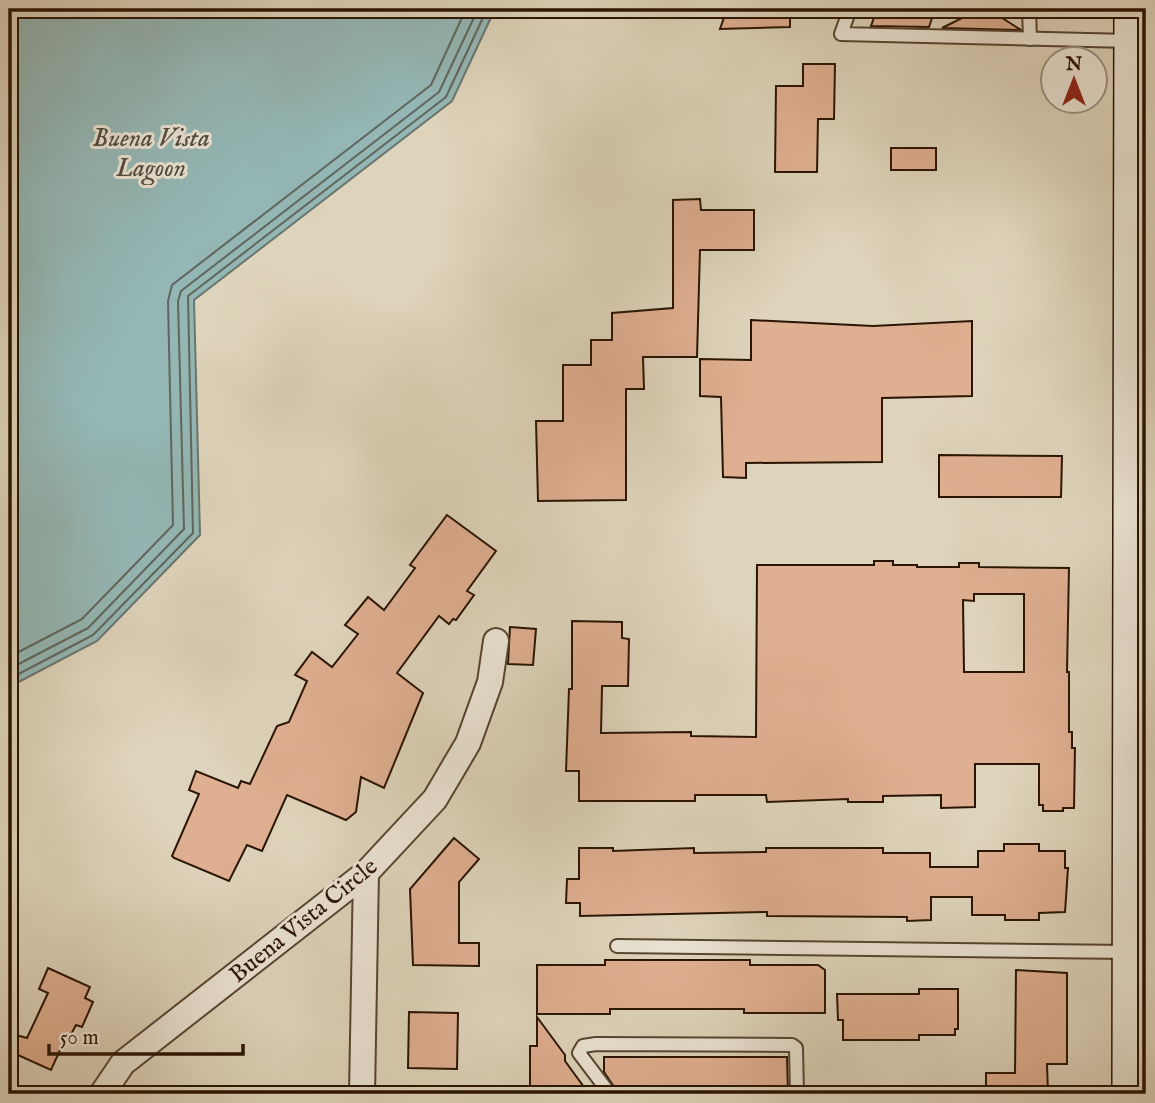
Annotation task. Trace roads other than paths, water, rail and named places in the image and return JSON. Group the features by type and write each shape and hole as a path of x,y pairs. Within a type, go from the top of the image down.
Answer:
{"main road":[{"path":"1130,1094 1130,952 1138,901 1139,132 1132,25"}],"street":[{"name":"Buena Vista Circle","path":"102,1094 123,1063 366,873 435,799 468,743 490,682 496,641"},
{"path":"362,1094 366,873"}],"lane":[{"path":"850,9 841,34 1030,39 1132,25"},
{"path":"1029,9 1030,39"},
{"path":"617,946 1130,952"},
{"path":"610,1094 579,1053 583,1046 792,1045 798,1056 797,1094"}],"water":[{"name":"Buena Vista Lagoon","path":"9,9 495,9 452,101 194,300 200,535 97,641 9,687"}]}
